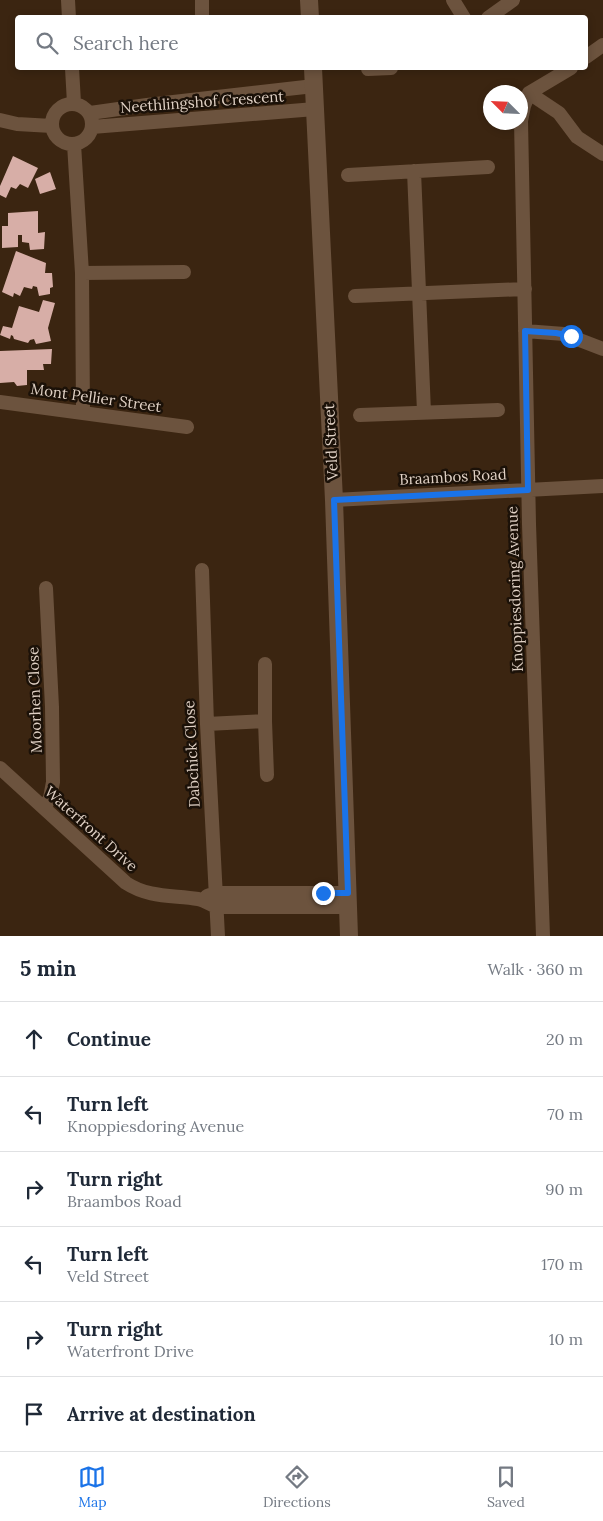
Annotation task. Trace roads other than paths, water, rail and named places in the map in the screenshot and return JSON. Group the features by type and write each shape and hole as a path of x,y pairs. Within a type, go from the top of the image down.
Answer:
{"street":[{"path":"68,0 69,15"},
{"path":"202,0 202,15"},
{"path":"309,0 310,15"},
{"path":"453,0 462,15"},
{"path":"492,15 513,0"},
{"path":"588,57 603,46"},
{"path":"72,70 74,103"},
{"name":"Veld Street","path":"313,70 334,500 349,936"},
{"path":"568,70 529,93 558,113 577,137 603,154"},
{"name":"Neethlingshof Crescent","path":"90,113 314,86"},
{"name":"Knoppiesdoring Avenue","path":"529,93 521,121 528,490 543,936"},
{"path":"74,103 86,108 90,113 92,127 82,141 74,144 59,140 52,126 53,117 58,109 65,104 74,103"},
{"name":"Neethlingshof Crescent","path":"92,127 316,109"},
{"path":"0,120 17,124 52,126"},
{"path":"74,144 82,273 83,412"},
{"path":"348,176 488,167"},
{"path":"414,171 424,412"},
{"path":"82,273 184,272"},
{"path":"355,296 525,290"},
{"path":"525,331 564,334 603,349"},
{"name":"Mont Pellier Street","path":"0,402 187,427"},
{"path":"360,415 498,410"},
{"name":"Braambos Road","path":"334,500 603,486"},
{"name":"Dabchick Close","path":"202,570 207,724 218,936"},
{"name":"Moorhen Close","path":"44,808 50,798 53,782 52,707 46,588"},
{"path":"265,664 267,775"},
{"path":"207,724 265,721"},
{"name":"Waterfront Drive","path":"0,768 126,884 134,889 159,896 200,900 348,900"}]}
